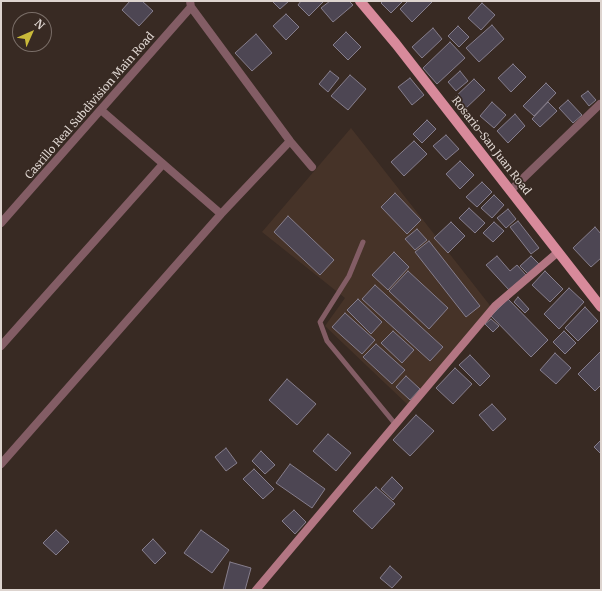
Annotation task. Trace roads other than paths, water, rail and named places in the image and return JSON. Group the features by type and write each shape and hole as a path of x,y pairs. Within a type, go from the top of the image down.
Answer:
{"main road":[{"name":"Rosario-San Juan Road","path":"360,1 396,44 601,307"}],"street":[{"path":"190,4 290,141 312,167"},
{"name":"Casrillo Real Subdivision Main Road","path":"1,223 101,110 190,4"},
{"path":"510,190 600,104"},
{"path":"101,110 221,214"},
{"path":"1,464 221,214 290,141"},
{"path":"1,346 163,164"},
{"path":"256,590 495,306 558,252"}],"lane":[{"path":"363,242 349,276 320,322 327,342 396,425"}]}
